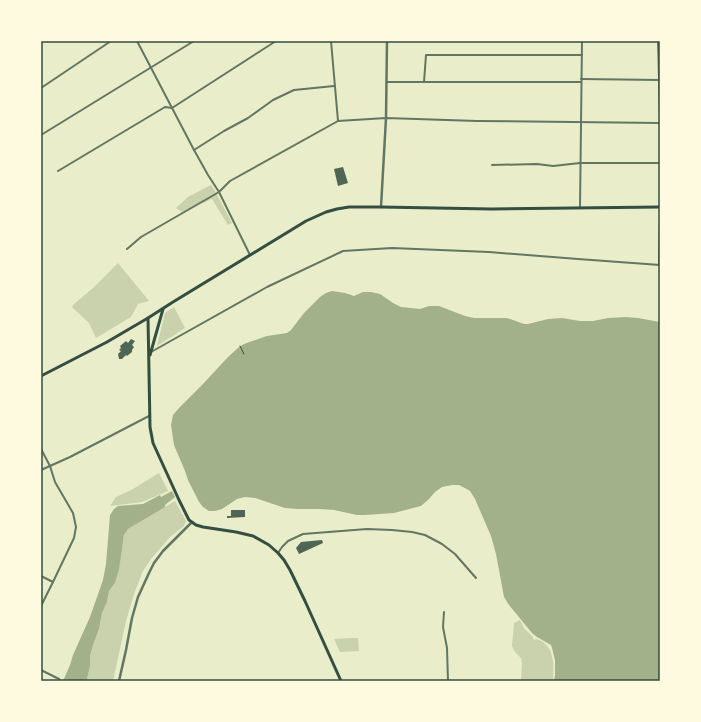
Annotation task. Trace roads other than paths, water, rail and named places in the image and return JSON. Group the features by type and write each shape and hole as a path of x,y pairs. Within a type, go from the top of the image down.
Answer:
{"main road":[{"path":"41,376 107,342 306,221 326,212 349,207 491,209 660,207"},
{"path":"149,359 163,308"},
{"path":"148,318 150,427 153,443 189,520 203,527 253,536 269,545 278,553 290,570 341,681"}],"street":[{"path":"41,88 111,41"},
{"path":"137,41 208,176 219,192 250,255"},
{"path":"41,135 194,41"},
{"path":"58,171 165,107 172,108 276,41"},
{"path":"331,41 338,121"},
{"path":"382,207 386,118 387,41"},
{"path":"580,208 582,41"},
{"path":"659,42 660,114"},
{"path":"424,82 426,55 582,55"},
{"path":"386,82 660,80"},
{"path":"194,150 248,118 272,100 294,90 334,86"},
{"path":"127,249 141,237 219,192 230,182 338,121 386,118 477,121 660,123"},
{"path":"492,165 537,164 553,166 580,163 660,163"},
{"path":"151,352 267,287 343,251 392,248 475,251 659,264 660,220"},
{"path":"41,470 70,457 150,416"},
{"path":"41,450 50,466 55,482 73,513 76,527 74,538 41,606"},
{"path":"119,681 132,618 138,597 149,573 162,552 192,522"},
{"path":"278,553 288,541 303,534 367,529 412,532 425,535 442,544 455,554 476,578"},
{"path":"41,576 53,582"},
{"path":"444,612 443,626 447,648 448,681"},
{"path":"41,670 60,680"}]}
